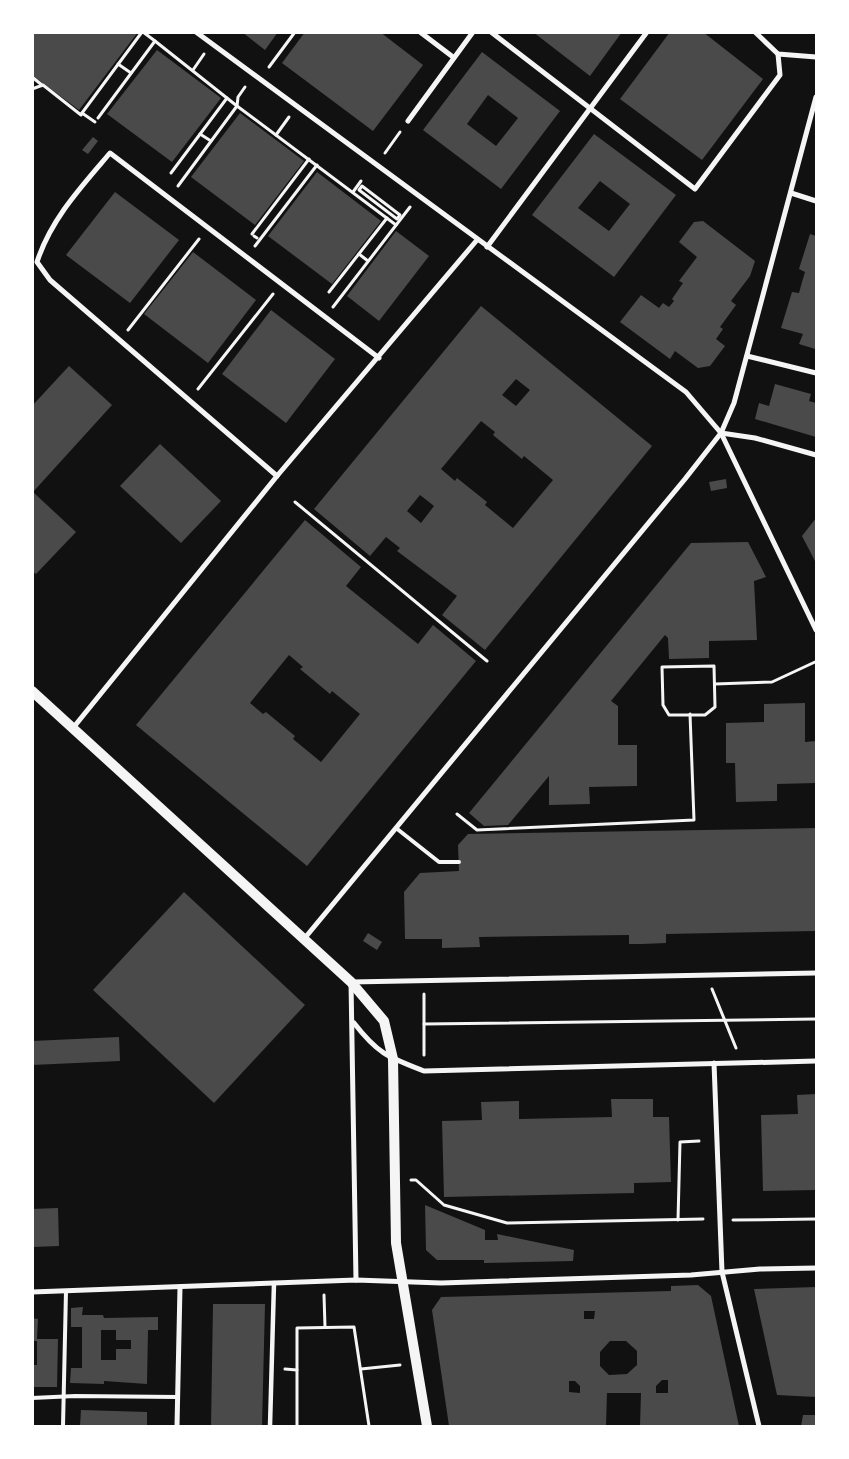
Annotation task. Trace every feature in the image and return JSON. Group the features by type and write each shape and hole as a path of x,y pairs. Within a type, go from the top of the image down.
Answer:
{"main road":[{"path":"32,691 352,982 384,1021 393,1059 396,1243 427,1426"}],"street":[{"path":"196,32 486,247 686,392 721,433 816,630"},
{"path":"420,32 453,57"},
{"path":"408,121 473,32"},
{"path":"492,32 695,190 780,75 778,54"},
{"path":"486,247 647,32"},
{"path":"755,32 778,54 816,57"},
{"path":"304,939 679,487 721,433 734,403 816,97"},
{"path":"278,476 50,280 37,262 44,240 67,204 110,153 378,358"},
{"path":"791,193 816,201"},
{"path":"73,728 278,476 477,240"},
{"path":"747,356 816,373"},
{"path":"721,433 755,438 816,455"},
{"path":"356,1280 352,982 816,973"},
{"path":"353,1022 372,1046 393,1059 424,1071 816,1060"},
{"path":"714,1064 722,1272 759,1426"},
{"path":"32,1292 356,1280 451,1283 691,1275 760,1269 816,1268"},
{"path":"270,1426 274,1283"},
{"path":"177,1426 180,1287"}],"lane":[{"path":"396,828 439,862 458,862"},
{"path":"63,1426 66,1290"},
{"path":"32,1398 75,1396 178,1397"}],"path":[{"path":"82,113 142,32 396,225"},
{"path":"260,80 295,32"},
{"path":"98,118 155,41"},
{"path":"193,70 200,61"},
{"path":"118,64 131,73"},
{"path":"32,77 81,115 82,113 95,122"},
{"path":"32,89 43,85"},
{"path":"168,198 237,106 238,97 241,93"},
{"path":"171,173 227,98"},
{"path":"376,166 408,121"},
{"path":"276,135 282,126"},
{"path":"200,134 211,141"},
{"path":"255,236 309,159"},
{"path":"247,257 317,165"},
{"path":"353,192 361,181"},
{"path":"362,186 400,215 397,219 359,190 362,186"},
{"path":"282,195 289,201"},
{"path":"325,317 418,197"},
{"path":"329,292 387,218"},
{"path":"120,341 207,228"},
{"path":"358,254 368,261"},
{"path":"189,400 281,283"},
{"path":"295,502 487,661"},
{"path":"714,684 772,682 815,662"},
{"path":"714,666 714,684 715,707 705,715 669,715 663,705 662,667 714,666"},
{"path":"458,814 477,830 694,820 690,714"},
{"path":"711,986 723,1020 738,1052"},
{"path":"424,992 424,1058"},
{"path":"424,1024 816,1019"},
{"path":"678,1220 680,1142 699,1141"},
{"path":"416,1180 444,1205 507,1223 703,1219"},
{"path":"733,1220 816,1219"},
{"path":"324,1281 325,1327"},
{"path":"297,1426 297,1328 325,1327 354,1327 369,1426"},
{"path":"361,1369 416,1362"}],"building":[{"path":"34,32 138,32 79,110 32,75"},
{"path":"242,32 278,32 265,50"},
{"path":"305,32 380,32 423,65 373,131 282,63"},
{"path":"533,32 622,32 590,76"},
{"path":"670,32 703,32 763,79 702,160 620,99"},
{"path":"157,50 221,98 172,162 107,114"},
{"path":"482,52 560,111 501,189 423,130","holes":["488,95 518,118 496,146 467,124"]},
{"path":"240,113 304,161 255,225 191,177"},
{"path":"594,134 676,195 614,277 532,215","holes":["600,181 630,204 609,231 578,208"]},
{"path":"93,137 98,141 88,154 82,150"},
{"path":"317,172 381,221 332,284 268,236"},
{"path":"115,192 179,240 130,303 66,255"},
{"path":"703,221 755,261 750,276 731,301 736,305 720,327 723,329 716,339 725,346 710,366 698,368 675,351 670,359 620,322 641,295 659,308 663,303 669,307 674,301 672,299 683,283 679,281 697,257 679,242 694,222"},
{"path":"396,231 429,256 379,321 347,296"},
{"path":"810,234 816,236 815,349 799,344 803,334 781,328 792,292 799,293 805,272 799,269"},
{"path":"193,252 256,300 208,363 144,314"},
{"path":"481,306 652,446 485,650 442,615 457,596 397,551 400,548 386,537 370,556 314,509","holes":["516,379 530,390 516,406 502,395","481,421 495,432 493,435 522,459 524,456 553,480 513,528 485,505 487,502 457,478 455,481 441,469","420,495 434,506 421,523 407,511"]},
{"path":"271,310 335,359 286,423 222,374"},
{"path":"69,366 112,405 33,492 76,532 36,574 32,571 32,406"},
{"path":"775,384 811,394 809,401 816,403 816,437 755,419 759,403 769,406"},
{"path":"160,444 221,501 181,543 120,486"},
{"path":"726,479 727,488 711,491 709,482"},
{"path":"816,518 816,563 802,536"},
{"path":"305,520 361,567 346,586 418,644 433,625 476,661 307,866 136,725","holes":["289,655 303,667 300,669 330,694 332,691 360,714 321,762 293,739 295,736 266,712 263,714 250,703"]},
{"path":"748,542 766,577 754,581 757,640 709,641 709,658 669,659 668,638 665,635 611,701 618,706 618,745 637,745 637,786 589,787 590,804 549,805 549,776 508,825 484,826 469,813 691,543"},
{"path":"805,703 805,742 816,741 816,783 777,784 777,801 736,802 735,763 726,763 726,723 764,722 764,704"},
{"path":"816,828 816,931 666,934 666,943 642,944 629,944 629,935 479,937 480,947 442,948 442,939 405,939 404,892 420,873 459,871 458,845 468,834"},
{"path":"184,892 305,1005 214,1103 93,990"},
{"path":"368,933 382,942 377,950 363,941"},
{"path":"119,1037 120,1061 32,1065 32,1041"},
{"path":"816,1094 816,1190 763,1191 761,1115 798,1114 797,1095"},
{"path":"611,1099 653,1099 653,1117 669,1117 671,1182 634,1183 634,1193 444,1197 442,1121 482,1120 481,1102 519,1101 519,1119 612,1117"},
{"path":"425,1205 485,1230 485,1240 498,1240 497,1234 574,1250 573,1261 484,1263 484,1260 437,1260 426,1250"},
{"path":"58,1208 59,1246 32,1247 32,1209"},
{"path":"698,1285 711,1296 739,1426 640,1426 641,1393 607,1393 606,1426 449,1426 432,1310 441,1297 671,1291 671,1286","holes":["584,1311 595,1311 594,1319 584,1319","610,1341 626,1341 637,1351 637,1365 627,1374 609,1375 600,1366 600,1352","662,1380 668,1380 668,1393 656,1393 656,1386","569,1381 575,1381 580,1386 580,1393 569,1392"]},
{"path":"816,1287 816,1397 777,1395 754,1289"},
{"path":"213,1304 265,1304 262,1426 211,1426"},
{"path":"83,1307 82,1315 103,1315 104,1318 158,1317 158,1330 148,1330 147,1384 104,1381 104,1384 70,1383 71,1368 82,1368 82,1327 71,1327 71,1308","holes":["101,1330 116,1330 116,1340 131,1340 131,1349 116,1349 116,1360 101,1360"]},
{"path":"32,1318 38,1319 37,1339 58,1339 57,1387 32,1387 32,1365 37,1365 37,1341 32,1341"},
{"path":"81,1410 147,1412 147,1426 80,1426"},
{"path":"803,1415 816,1415 816,1426 801,1426"}]}
